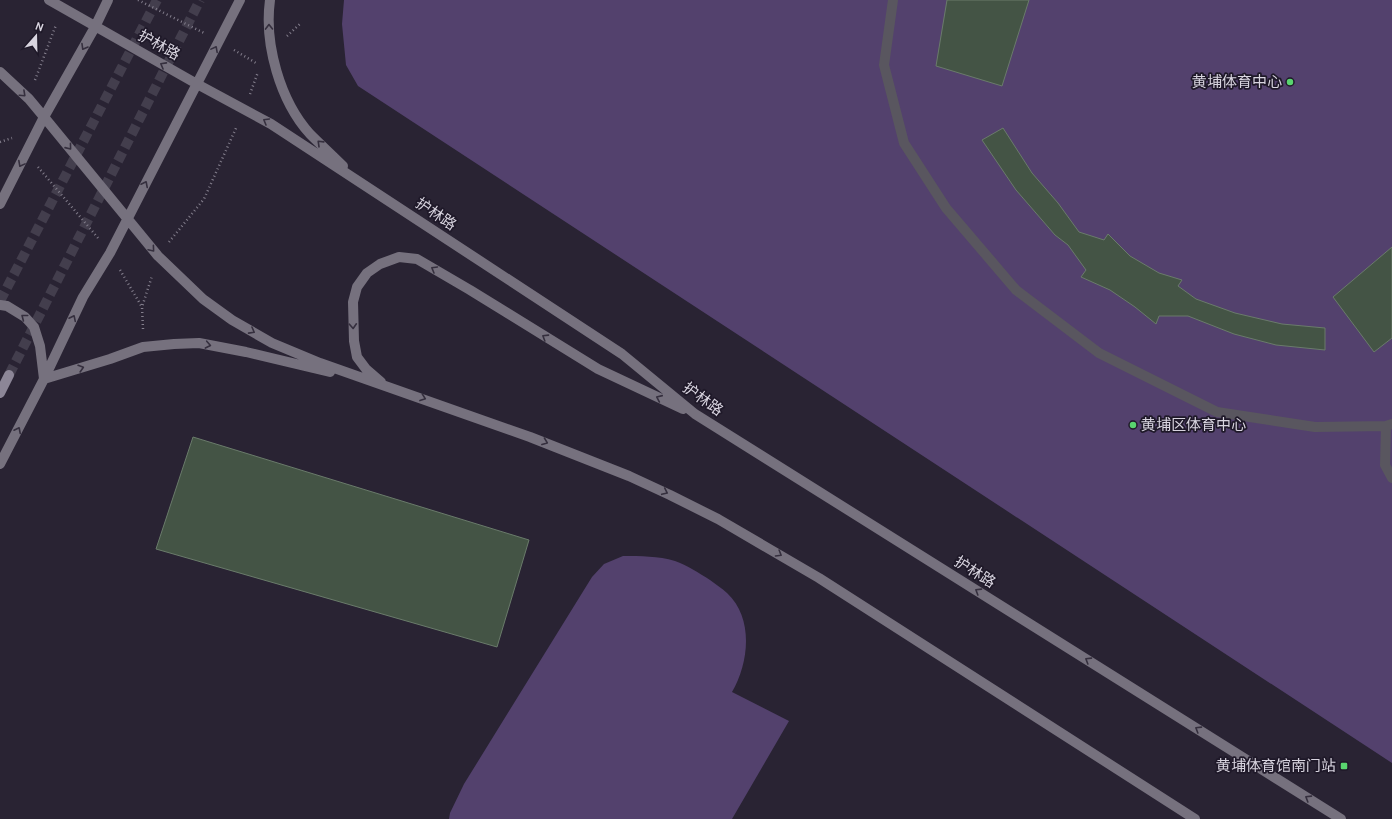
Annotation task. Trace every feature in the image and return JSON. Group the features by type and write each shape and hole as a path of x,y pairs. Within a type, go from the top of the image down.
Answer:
{"main road":[{"name":"护林路","path":"49,0 271,124 622,354 695,414 1341,819"},
{"path":"0,204 44,117 96,27 108,0"},
{"path":"0,464 44,379 83,297 110,253 240,0"},
{"path":"270,0 269,39 280,83 294,110 310,133 358,180"},
{"path":"0,72 29,99 158,256 203,299 232,320 279,346 320,363 530,436 588,459 670,495 718,519 819,578 1195,819"},
{"path":"386,385 366,369 357,357 352,320 353,302 358,287 367,273 380,264 399,257 417,259 470,290 598,370 695,414"},
{"path":"0,305 7,306 25,317 34,327 40,346 44,379"},
{"path":"44,379 110,359 143,347 199,343 246,352 386,385"},
{"path":"0,392 9,375"}],"lane":[{"path":"893,0 884,65 904,143 946,208 1016,290 1099,354 1217,412 1315,426 1389,425 1385,465 1392,478"}],"path":[{"path":"0,142 16,137 26,153 110,253 142,308 158,256 204,199 245,109 260,65 220,41 138,0"},
{"path":"29,99 62,8"}],"shaded area":[{"name":"黄埔区体育中心","path":"344,0 1392,0 1392,763 358,86 346,65 342,24"},
{"path":"623,556 643,556 669,559 697,572 723,589 736,603 742,615 745,628 745,655 738,680 732,692 789,721 732,819 449,819 450,813 464,784 592,577 604,564"}],"building":[{"path":"947,0 1029,0 1002,86 936,66"},
{"path":"1003,128 1032,173 1058,203 1079,232 1104,240 1108,234 1130,256 1159,273 1182,280 1178,286 1196,299 1235,313 1282,324 1325,328 1325,350 1276,345 1234,334 1188,316 1159,316 1156,324 1110,290 1081,277 1086,270 1068,245 1055,235 1016,190 982,140"},
{"path":"1392,247 1392,338 1374,352 1333,297"},
{"path":"193,437 529,540 497,647 156,549"}],"tunnel":[{"path":"0,301 157,0"},
{"path":"9,375 200,0"}],"place":[{"name":"黄埔体育中心","path":"1290,82"},
{"name":"黄埔区体育中心","path":"1133,425"},
{"name":"黄埔体育馆南门站","path":"1344,766"}]}
